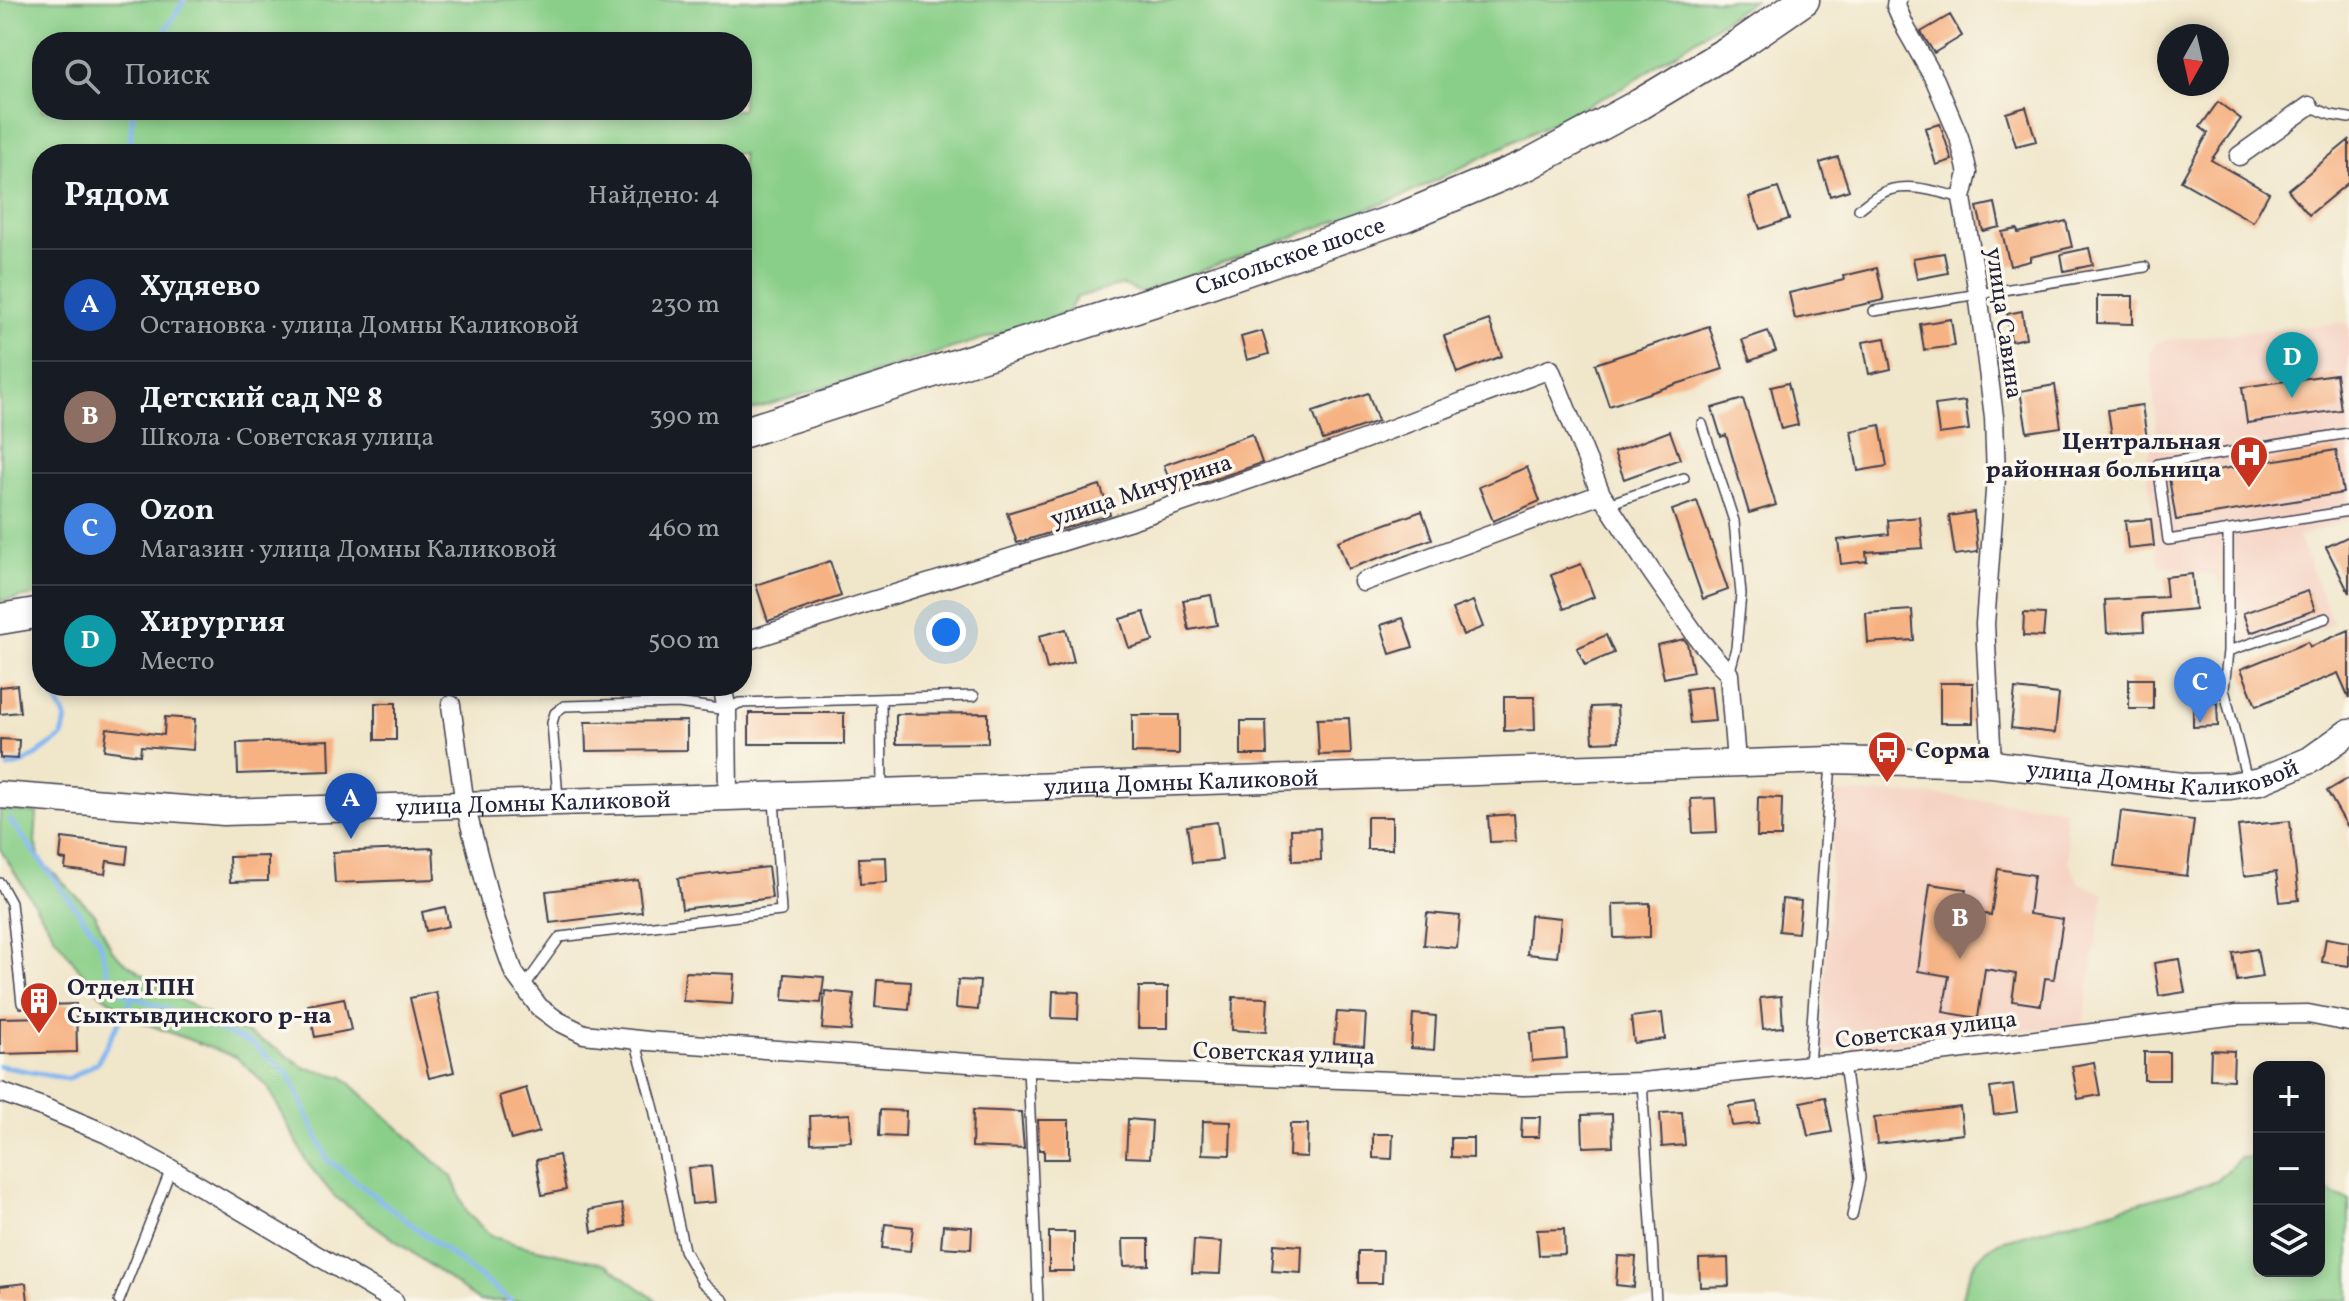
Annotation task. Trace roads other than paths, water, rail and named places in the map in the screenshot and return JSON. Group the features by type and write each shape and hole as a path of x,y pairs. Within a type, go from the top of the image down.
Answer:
{"highway":[{"name":"Сысольское шоссе","path":"752,430 1180,293 1403,217 1527,165 1640,104 1740,44 1804,0"},
{"path":"0,619 32,614"}],"main road":[{"name":"улица Домны Каликовой","path":"0,795 224,812 1831,760 1992,764 2190,787 2230,786 2260,781 2310,760 2349,732"}],"street":[{"name":"улица Савина","path":"1897,0 1896,6 1906,29 1935,80 1959,137 1968,173 1962,198 1994,417 1996,478 1985,624 1992,764"},
{"path":"2239,156 2309,106"},
{"name":"улица Мичурина","path":"752,639 1128,521 1333,451 1550,369 1605,499"},
{"path":"1363,582 1605,499 1700,641 1729,674 1736,762"},
{"path":"724,696 728,797"},
{"name":"Советская улица","path":"451,705 465,805 494,916 514,973 539,1007 584,1034 1028,1067 1523,1086 1642,1082 1844,1064 2236,1015 2308,1014 2349,1022"},
{"path":"0,1092 107,1134 388,1299"}],"lane":[{"path":"2309,106 2349,118"},
{"path":"1859,209 1880,193 1892,189 1920,188 1962,198"},
{"path":"1874,311 2145,267"},
{"path":"1702,424 1734,521 1741,594 1736,648 1729,674"},
{"path":"2349,433 2158,464 2168,540 2349,511"},
{"path":"1605,499 1684,478"},
{"path":"2228,530 2228,651 2224,689 2248,783"},
{"path":"2228,651 2326,618"},
{"path":"558,802 552,723 555,713 564,706 678,703 727,710 739,703 974,696"},
{"path":"881,699 882,792"},
{"path":"1809,1065 1831,760"},
{"path":"524,987 560,937 781,911 774,796"},
{"path":"0,883 11,903 22,1003"},
{"path":"635,1040 654,1109 684,1250 702,1282 724,1301"},
{"path":"1844,1064 1860,1178 1852,1216"},
{"path":"1028,1067 1038,1301"},
{"path":"1642,1082 1656,1301"},
{"path":"119,1301 171,1169"}],"waterway":[{"path":"165,32 184,0"},
{"path":"130,144 132,120"},
{"path":"8,767 24,763 62,737 66,719 54,696"},
{"path":"10,820 99,939 112,988 251,1043 289,1074 327,1159 511,1301"},
{"path":"0,1066 68,1079 97,1063 133,996"}],"place":[{"name":"Хирургия","path":"2292,398"},
{"name":"Центральная районная больница","path":"2249,489"},
{"name":"Ozon","path":"2200,723"},
{"name":"Сорма","path":"1887,784"},
{"name":"Худяево","path":"351,839"},
{"name":"Детский сад № 8","path":"1960,959"},
{"name":"Отдел ГПН Сыктывдинского р-на","path":"39,1035"}]}
